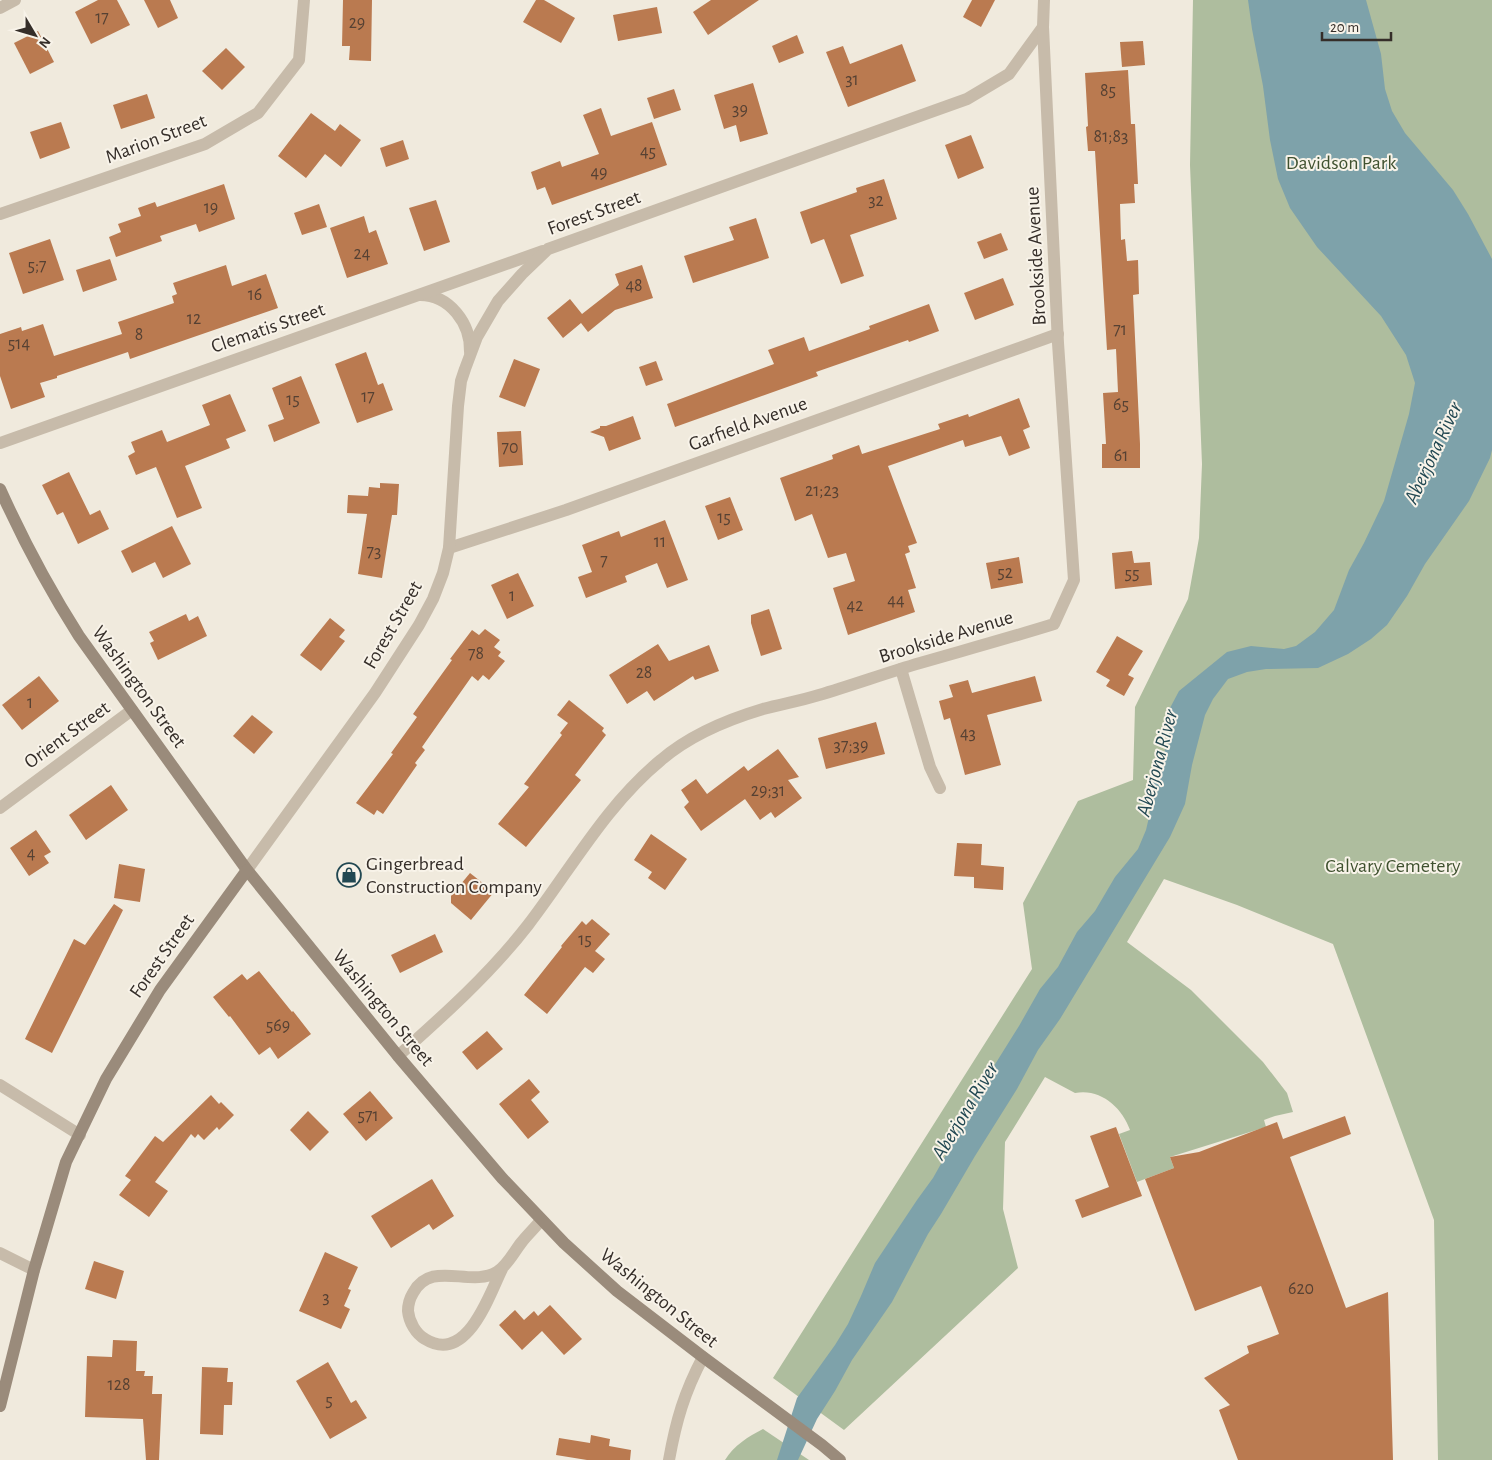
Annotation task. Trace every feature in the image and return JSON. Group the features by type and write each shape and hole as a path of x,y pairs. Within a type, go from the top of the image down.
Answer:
{"main road":[{"name":"Washington Street","path":"0,489 19,533 79,636 247,870 398,1056 502,1178 577,1256 617,1291 840,1460"},
{"name":"Forest Street","path":"0,1406 34,1270 66,1162 106,1079 162,986 247,870"}],"street":[{"path":"0,8 15,0"},
{"name":"Marion Street","path":"0,214 205,144 258,113 299,60 304,0"},
{"path":"1043,27 1044,0"},
{"name":"Forest Street","path":"247,870 401,654 433,599 443,573 449,548 458,406 462,381 477,337 498,301 522,274 548,249 967,99 1009,74 1043,27"},
{"name":"Brookside Avenue","path":"398,1056 466,994 504,955 622,796 662,758 701,734 736,718 817,696 900,669 1054,624 1074,580 1058,334 1043,27"},
{"name":"Clematis Street","path":"0,443 548,249"},
{"path":"418,295 439,299 456,311 465,324 470,345 470,355"},
{"name":"Garfield Avenue","path":"449,548 566,510 1058,334"},
{"path":"900,669 930,767 940,788"},
{"name":"Orient Street","path":"0,808 132,710"},
{"path":"0,1085 80,1135"},
{"path":"502,1269 480,1277 462,1278 444,1274 427,1279 415,1288 408,1304 412,1325 424,1338 434,1343 449,1344 460,1338 472,1328 491,1295 502,1269 523,1240 541,1220"},
{"path":"0,1253 34,1270"},
{"path":"668,1460 684,1396 703,1357"}],"green space":[{"name":"Davidson Park","path":"1193,0 1492,0 1492,1460 1438,1460 1434,1220 1333,944 1237,905 1164,879 1127,942 1191,990 1263,1062 1287,1093 1293,1112 1264,1120 1266,1127 1170,1157 1174,1168 1137,1182 1119,1134 1130,1130 1116,1107 1101,1096 1093,1093 1075,1093 1045,1077 1005,1142 1003,1209 1018,1268 844,1430 773,1378 1032,969 1023,903 1078,801 1133,780 1135,707 1188,599 1199,538 1202,464 1190,165"},
{"path":"763,1429 809,1460 725,1460 737,1446"}],"water":[{"name":"Aberjona River","path":"1248,0 1366,0 1381,54 1385,89 1392,111 1405,133 1453,190 1492,259 1492,450 1490,458 1469,501 1425,564 1407,596 1387,625 1371,639 1348,654 1318,668 1266,669 1247,672 1228,679 1213,699 1205,715 1192,765 1185,804 1170,837 1060,1019 1038,1050 1017,1089 928,1234 892,1302 852,1360 817,1419 798,1460 777,1460 797,1398 848,1324 875,1263 933,1178 951,1146 969,1106 1040,989 1058,967 1077,932 1095,911 1115,877 1138,849 1146,830 1150,813 1149,793 1154,780 1162,769 1170,708 1179,691 1227,652 1251,646 1284,649 1296,646 1315,632 1334,610 1349,570 1384,501 1409,414 1415,383 1406,355 1381,316 1317,247 1290,208 1278,179 1270,140"}],"building":[{"path":"98,0 117,0 130,25 91,44 75,12"},
{"path":"144,0 170,0 178,18 158,28"},
{"path":"343,0 372,0 371,61 349,60 350,46 342,46"},
{"path":"536,0 544,0 575,18 561,43 523,22"},
{"path":"711,0 759,0 708,35 693,12"},
{"path":"972,0 995,0 981,27 963,17"},
{"path":"657,7 662,33 618,41 613,15"},
{"path":"38,31 54,62 30,74 14,43"},
{"path":"797,35 804,53 779,63 772,46"},
{"path":"1143,41 1145,65 1122,67 1120,42"},
{"path":"902,44 916,81 848,107 826,52 843,46 850,64"},
{"path":"226,48 245,67 222,90 202,71"},
{"path":"1128,70 1131,124 1135,124 1138,184 1134,184 1135,203 1120,204 1121,240 1125,239 1127,261 1138,260 1139,294 1133,295 1140,468 1102,468 1102,444 1106,444 1103,393 1118,392 1116,349 1107,350 1095,151 1088,151 1085,73"},
{"path":"753,83 768,134 740,142 736,125 724,129 714,95"},
{"path":"674,89 681,110 654,119 647,98"},
{"path":"147,94 155,118 121,129 113,105"},
{"path":"601,108 611,136 652,122 667,165 552,205 545,187 537,190 531,172 560,161 562,167 599,154 583,115"},
{"path":"311,113 335,131 340,124 361,140 341,167 325,154 306,178 278,156"},
{"path":"61,122 70,148 40,159 30,132"},
{"path":"971,135 984,168 958,179 945,145"},
{"path":"403,140 409,159 386,167 380,148"},
{"path":"884,179 897,219 850,235 864,276 841,284 824,239 811,244 800,212 857,192 856,188"},
{"path":"224,184 235,219 199,232 196,224 160,236 162,241 116,257 109,237 121,232 118,224 141,216 138,208 155,202 157,207"},
{"path":"436,200 450,242 424,251 409,208"},
{"path":"319,204 327,227 302,235 294,213"},
{"path":"364,216 369,233 376,230 388,264 347,278 330,228"},
{"path":"756,218 769,258 693,283 684,256 734,240 729,227"},
{"path":"1001,233 1008,250 984,259 977,242"},
{"path":"50,239 64,280 23,294 9,253"},
{"path":"110,259 117,280 83,292 76,270"},
{"path":"226,265 232,286 266,274 278,308 130,359 128,352 57,376 57,378 40,383 45,397 11,409 0,376 0,334 21,327 22,331 43,324 54,356 122,334 118,322 174,303 172,296 177,294 173,283"},
{"path":"642,265 653,298 615,310 588,332 581,323 563,338 547,318 570,299 582,314 619,285 615,274"},
{"path":"1003,278 1014,305 975,320 964,293"},
{"path":"929,304 939,331 816,372 818,376 675,427 667,404 774,364 768,350 804,337 809,351 870,329 869,326"},
{"path":"366,352 378,385 383,383 393,410 357,423 335,364"},
{"path":"514,359 540,369 525,407 499,397"},
{"path":"656,361 663,380 646,386 639,367"},
{"path":"301,376 320,423 274,442 268,425 284,419 272,388"},
{"path":"230,394 246,431 226,439 230,448 185,466 202,508 177,518 156,467 136,475 128,456 135,452 131,442 162,430 167,442 210,425 202,405"},
{"path":"1019,398 1030,427 1023,430 1030,448 1009,456 1001,436 965,447 963,440 888,466 917,543 908,546 910,552 905,554 916,588 908,590 915,612 848,635 833,588 855,581 846,553 828,558 812,514 795,521 780,478 833,459 832,455 859,445 862,454 940,429 938,424 968,414 969,417"},
{"path":"633,416 641,439 609,451 604,437 590,432 600,428 600,426 606,426"},
{"path":"521,431 523,465 499,467 497,432"},
{"path":"69,472 90,515 100,510 109,529 78,544 63,512 57,515 42,485"},
{"path":"380,483 399,484 397,515 392,515 382,578 358,574 367,514 347,513 348,495 368,496 369,487 380,488"},
{"path":"730,497 743,530 718,540 705,506"},
{"path":"665,520 688,580 667,588 657,563 625,576 627,582 586,598 578,577 592,572 582,545 619,531 621,537"},
{"path":"172,526 191,564 163,578 155,562 132,573 121,551"},
{"path":"1132,551 1134,563 1150,562 1152,585 1115,589 1112,553"},
{"path":"1019,557 1023,583 991,589 986,563"},
{"path":"518,573 534,606 507,619 491,585"},
{"path":"769,609 782,649 761,656 751,623 751,615"},
{"path":"186,614 189,621 198,616 207,636 158,660 150,643 154,641 149,632"},
{"path":"330,618 345,630 339,637 345,641 321,671 300,655"},
{"path":"485,629 500,640 494,647 501,652 498,656 505,661 489,680 483,675 478,681 472,676 422,747 425,750 415,763 417,765 383,814 377,810 374,815 356,803 393,754 391,753 417,717 413,714 452,660 450,659 472,630 479,635"},
{"path":"1117,636 1143,651 1128,675 1134,678 1124,696 1106,686 1110,680 1096,672"},
{"path":"658,644 669,661 709,645 719,671 695,680 693,676 654,701 647,691 627,704 609,675"},
{"path":"39,676 59,701 22,730 2,705"},
{"path":"1035,676 1042,701 987,715 1001,765 965,775 950,718 944,720 939,701 953,697 949,685 968,680 972,693"},
{"path":"569,700 604,728 602,731 606,735 575,775 581,780 526,847 498,824 529,787 524,784 562,735 560,733 568,723 557,715"},
{"path":"252,715 273,732 254,754 233,736"},
{"path":"876,722 885,754 826,769 818,738"},
{"path":"778,749 799,777 788,780 802,798 775,818 771,812 760,820 745,799 701,831 684,807 689,802 681,790 696,779 707,794 744,766 748,771"},
{"path":"111,785 128,810 86,840 69,815"},
{"path":"36,830 51,852 44,856 49,863 29,876 10,848"},
{"path":"651,834 687,859 665,890 648,878 652,872 634,860"},
{"path":"957,843 982,844 981,865 1004,867 1003,890 974,888 974,877 954,876"},
{"path":"119,864 145,869 140,902 114,898"},
{"path":"470,873 494,892 471,920 451,903 451,896"},
{"path":"114,904 123,910 52,1053 25,1039 74,939 85,945"},
{"path":"592,919 610,934 595,951 605,959 593,973 585,967 547,1014 524,995 582,921 586,925"},
{"path":"435,934 443,952 400,973 391,955"},
{"path":"259,971 311,1034 278,1059 270,1047 259,1055 230,1016 213,997 242,974 247,980"},
{"path":"487,1031 503,1049 477,1070 462,1052"},
{"path":"529,1079 540,1092 531,1100 549,1122 528,1139 499,1104"},
{"path":"370,1091 393,1118 366,1141 343,1114"},
{"path":"211,1095 219,1104 221,1102 234,1115 219,1130 217,1127 204,1140 198,1134 195,1138 191,1134 155,1182 168,1191 149,1217 119,1195 131,1180 125,1176 155,1136 163,1142"},
{"path":"308,1111 329,1132 310,1151 290,1130"},
{"path":"1345,1116 1351,1134 1290,1157 1346,1308 1388,1292 1393,1460 1238,1460 1219,1410 1230,1405 1204,1378 1249,1353 1247,1346 1279,1334 1261,1286 1195,1311 1145,1179 1174,1168 1170,1157 1199,1152 1277,1122 1283,1139"},
{"path":"1116,1127 1142,1196 1082,1218 1075,1200 1109,1187 1090,1136"},
{"path":"432,1179 454,1216 433,1230 429,1224 391,1248 371,1216"},
{"path":"325,1252 358,1267 348,1289 351,1290 344,1306 350,1309 341,1329 299,1311"},
{"path":"94,1261 124,1271 116,1299 85,1289"},
{"path":"550,1305 582,1339 564,1355 542,1331 522,1350 499,1325 515,1310 524,1320 534,1311 538,1316"},
{"path":"113,1340 137,1341 136,1371 145,1371 144,1376 153,1376 152,1394 162,1394 159,1460 146,1460 143,1419 85,1417 87,1356 112,1357"},
{"path":"328,1362 351,1403 356,1400 367,1418 330,1439 296,1381"},
{"path":"202,1367 228,1368 227,1382 233,1382 232,1405 224,1405 223,1435 200,1434"},
{"path":"591,1435 610,1439 609,1446 631,1450 630,1460 587,1460 556,1455 559,1438 590,1443"}],"place":[{"name":"Gingerbread Construction Company","path":"349,875"}],"park label":[{"name":"Calvary Cemetery","path":"1393,866"}]}
